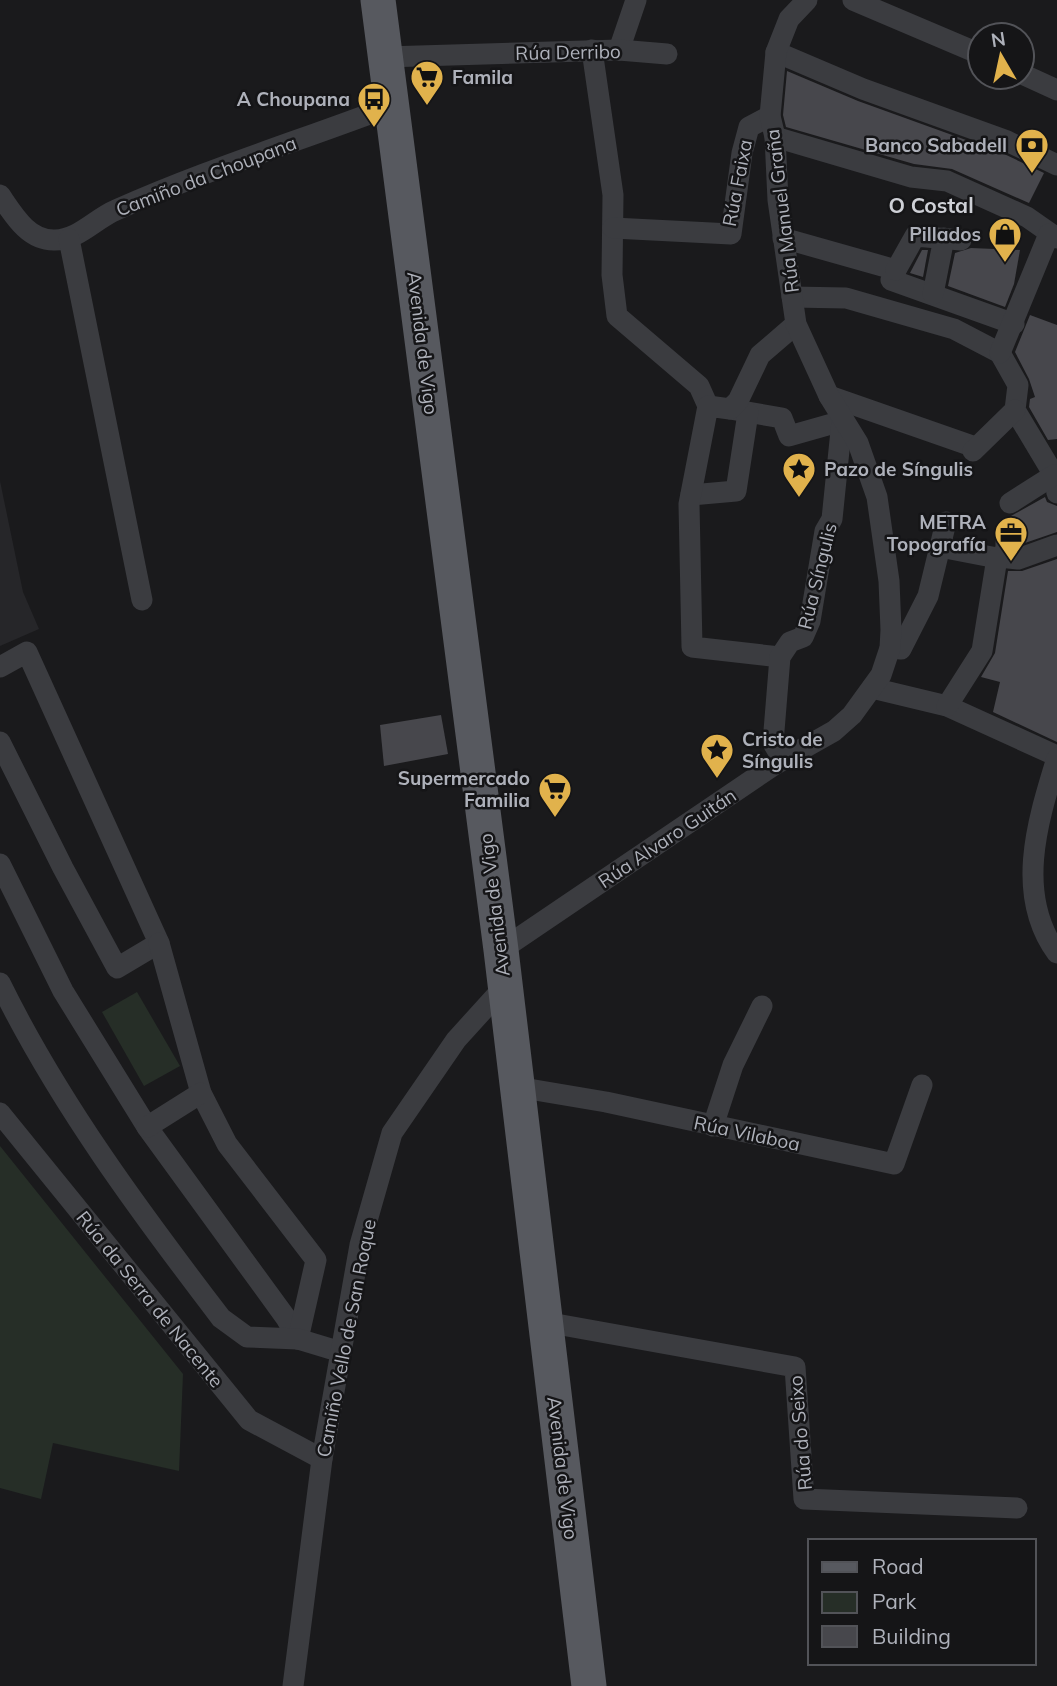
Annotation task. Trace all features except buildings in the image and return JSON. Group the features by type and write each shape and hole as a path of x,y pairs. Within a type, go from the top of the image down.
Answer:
{"main road":[{"name":"Avenida de Vigo","path":"378,0 500,950 589,1686"}],"street":[{"path":"619,50 636,0"},
{"name":"Rúa Manuel Graña","path":"807,0 789,19 776,51 773,126 778,200 796,324 842,421 858,443 877,497 889,581 890,648"},
{"path":"853,0 966,48"},
{"name":"Rúa Derribo","path":"386,57 592,50 667,54"},
{"path":"592,50 613,195 612,275 617,316 699,386 708,406 691,495 692,647 780,657 773,743 783,761"},
{"path":"776,51 863,89 1007,141 1057,165"},
{"path":"1036,80 1057,90"},
{"name":"Camiño da Choupana","path":"69,239 113,211 391,106"},
{"path":"773,126 911,177 947,181 1027,217 1053,236 1000,353"},
{"name":"Rúa Faixa","path":"614,228 731,234 742,153 749,127 773,126"},
{"path":"0,195 18,220 35,236 52,240 69,239 142,600"},
{"path":"872,306 892,269 915,236 953,239 933,294"},
{"path":"783,238 892,269"},
{"path":"892,269 891,280 1014,324"},
{"path":"792,297 845,298 954,329 1000,353 1018,385 1015,410 1055,484 1010,503"},
{"path":"691,495 736,491 738,401 760,355 796,324"},
{"path":"829,396 974,449 1015,410"},
{"path":"708,406 782,418 789,436 842,421"},
{"name":"Rúa Síngulis","path":"780,657 790,642 803,636 810,621 825,531 832,519 842,421"},
{"path":"890,648 901,649 912,632 928,596 946,522"},
{"path":"940,547 1001,550 1018,559 1057,545"},
{"path":"947,706 982,651 1001,550"},
{"name":"Rúa Alvaro Guitán","path":"500,950 783,761 834,731 869,693 881,675 890,648"},
{"path":"0,667 27,652 159,943 201,1093 227,1144 316,1260 298,1339"},
{"path":"869,693 947,706 1057,757 1033,849 1040,922 1057,953"},
{"path":"0,742 63,869 117,968 159,943"},
{"path":"0,864 63,991 147,1127 279,1308 298,1339"},
{"path":"0,983 46,1070 98,1149 221,1318 247,1337 298,1339 341,1352"},
{"name":"Camiño Vello de San Roque","path":"293,1686 322,1459 360,1245 391,1133 456,1040 504,987"},
{"path":"713,1126 733,1065 762,1006"},
{"name":"Rúa Vilaboa","path":"517,1087 894,1164 922,1085"},
{"path":"147,1127 201,1093"},
{"name":"Rúa da Serra de Nacente","path":"0,1113 249,1420 322,1459"},
{"name":"Rúa do Seixo","path":"545,1322 795,1367 804,1499 1017,1508"}],"shaded area":[{"path":"0,481 23,592 39,629 0,646"}],"green space":[{"path":"137,992 180,1066 144,1086 102,1012"},
{"path":"0,1146 183,1374 179,1471 53,1443 41,1499 0,1488"}],"place":[{"name":"Famila","path":"427,107"},
{"name":"A Choupana","path":"374,129"},
{"name":"Banco Sabadell","path":"1032,175"},
{"name":"Pillados","path":"1005,264"},
{"name":"Pazo de Síngulis","path":"799,499"},
{"name":"METRA Topografía","path":"1011,563"},
{"name":"Cristo de Síngulis","path":"717,780"},
{"name":"Supermercado Familia","path":"555,819"}],"district":[{"name":"O Costal","path":"931,206"}]}
